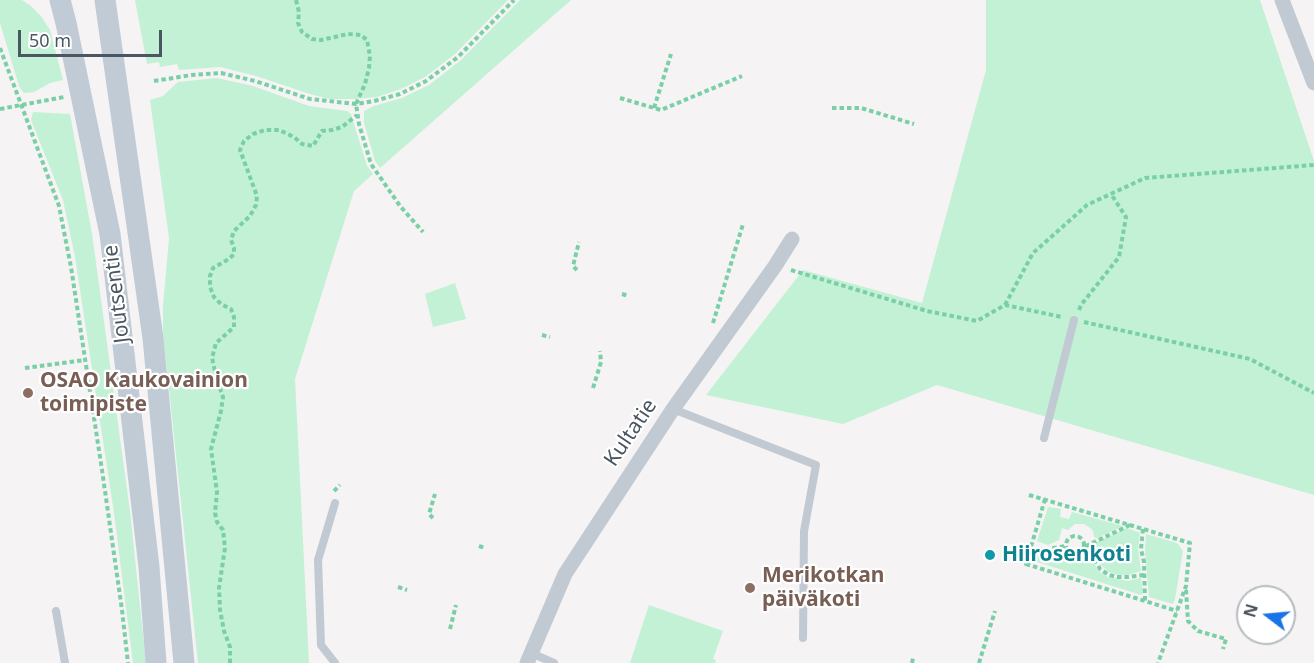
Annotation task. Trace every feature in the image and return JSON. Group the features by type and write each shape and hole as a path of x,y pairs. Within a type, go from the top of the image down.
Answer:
{"main road":[{"name":"Joutsentie","path":"60,0 110,234 149,567 156,663"},
{"name":"Joutsentie","path":"105,0 153,338 184,663"}],"street":[{"path":"1282,0 1314,83"},
{"name":"Kultatie","path":"529,658 565,574 673,409 792,239"}],"lane":[{"path":"1044,438 1074,320"},
{"path":"673,409 816,465 804,531 803,638"},
{"path":"335,503 318,560 321,645 335,663"},
{"path":"56,611 64,663"},
{"path":"529,658 554,663"}],"path":[{"path":"296,0 299,12 298,23 302,32 312,39 321,40 348,34 361,34 367,40 370,56 369,68 356,104 371,164 400,206 423,232"},
{"path":"154,81 221,73 255,81 310,99 356,104 374,101 400,94 426,81 459,57 514,0"},
{"path":"0,48 59,206 71,267 128,663"},
{"path":"654,108 671,54"},
{"path":"620,98 661,110 742,76"},
{"path":"0,109 64,97"},
{"path":"832,108 861,108 914,124"},
{"path":"230,663 230,647 222,621 219,588 225,548 223,530 214,513 217,492 211,449 223,397 212,358 216,343 234,327 234,317 231,309 214,297 210,287 210,276 213,268 234,254 231,240 234,231 250,216 256,205 257,196 240,150 244,141 253,134 265,130 279,130 294,137 302,144 313,146 322,131 342,127 357,115"},
{"path":"775,266 927,311 977,321 1005,305 1033,253 1087,205 1145,178 1314,165"},
{"path":"1074,320 1081,305 1119,257 1126,217 1111,194"},
{"path":"577,270 573,266 579,242"},
{"path":"622,294 629,296"},
{"path":"1005,305 1250,359 1314,393"},
{"path":"542,335 550,337"},
{"path":"593,388 601,362 600,351"},
{"path":"25,368 85,360"},
{"path":"433,518 429,514 435,494"},
{"path":"1029,495 1190,543 1186,586 1188,621 1198,631 1226,639 1223,649"},
{"path":"1045,499 1026,564 1177,611"},
{"path":"1130,525 1084,547 1077,554 1072,554 1066,546 1066,540 1075,535 1083,539 1084,547 1093,556 1100,569 1109,575 1128,578 1144,575"},
{"path":"1143,529 1141,549 1144,562 1145,601"},
{"path":"479,546 485,548"},
{"path":"1030,550 1066,546"},
{"path":"1158,663 1186,586"},
{"path":"398,587 407,590"},
{"path":"450,629 456,605"},
{"path":"979,663 995,611"}],"green space":[{"path":"0,0 22,0 41,16 50,30 63,80 50,83 34,92 23,92 19,86 0,23"},
{"path":"135,0 508,0 455,54 425,77 401,89 377,97 330,99 220,67 179,70 177,64 160,67 159,62 147,64"},
{"path":"520,0 571,0 380,168 375,161 364,123 364,111 402,98 429,85 461,60"},
{"path":"986,0 1260,0 1314,161 1314,495 937,385 843,424 706,395 803,270 922,303 986,70"},
{"path":"217,78 253,86 309,106 347,111 351,114 367,166 373,174 354,191 295,379 309,663 198,663 163,333 169,238 150,100 163,96 178,82"},
{"path":"33,112 70,114 92,234 130,511 146,663 133,663 114,513 75,257 63,200 31,120"},
{"path":"455,283 466,319 433,327 425,294"},
{"path":"1048,507 1061,509 1060,517 1069,519 1072,512 1123,526 1097,538 1094,537 1089,527 1084,524 1075,524 1068,530 1062,528 1059,540 1048,545 1037,541"},
{"path":"1127,528 1140,533 1138,549 1141,571 1118,575 1102,566 1094,554 1093,546"},
{"path":"1146,534 1174,542 1183,551 1173,604 1149,597 1145,551"},
{"path":"1064,550 1070,557 1076,559 1085,557 1092,559 1098,571 1108,577 1128,581 1141,578 1143,593 1141,595 1034,560 1036,555"},
{"path":"649,605 723,631 713,659 716,660 715,663 630,663"}],"place":[{"name":"OSAO Kaukovainion toimipiste","path":"28,393"},
{"name":"Hiirosenkoti","path":"990,555"},
{"name":"Merikotkan päiväkoti","path":"750,588"}]}
